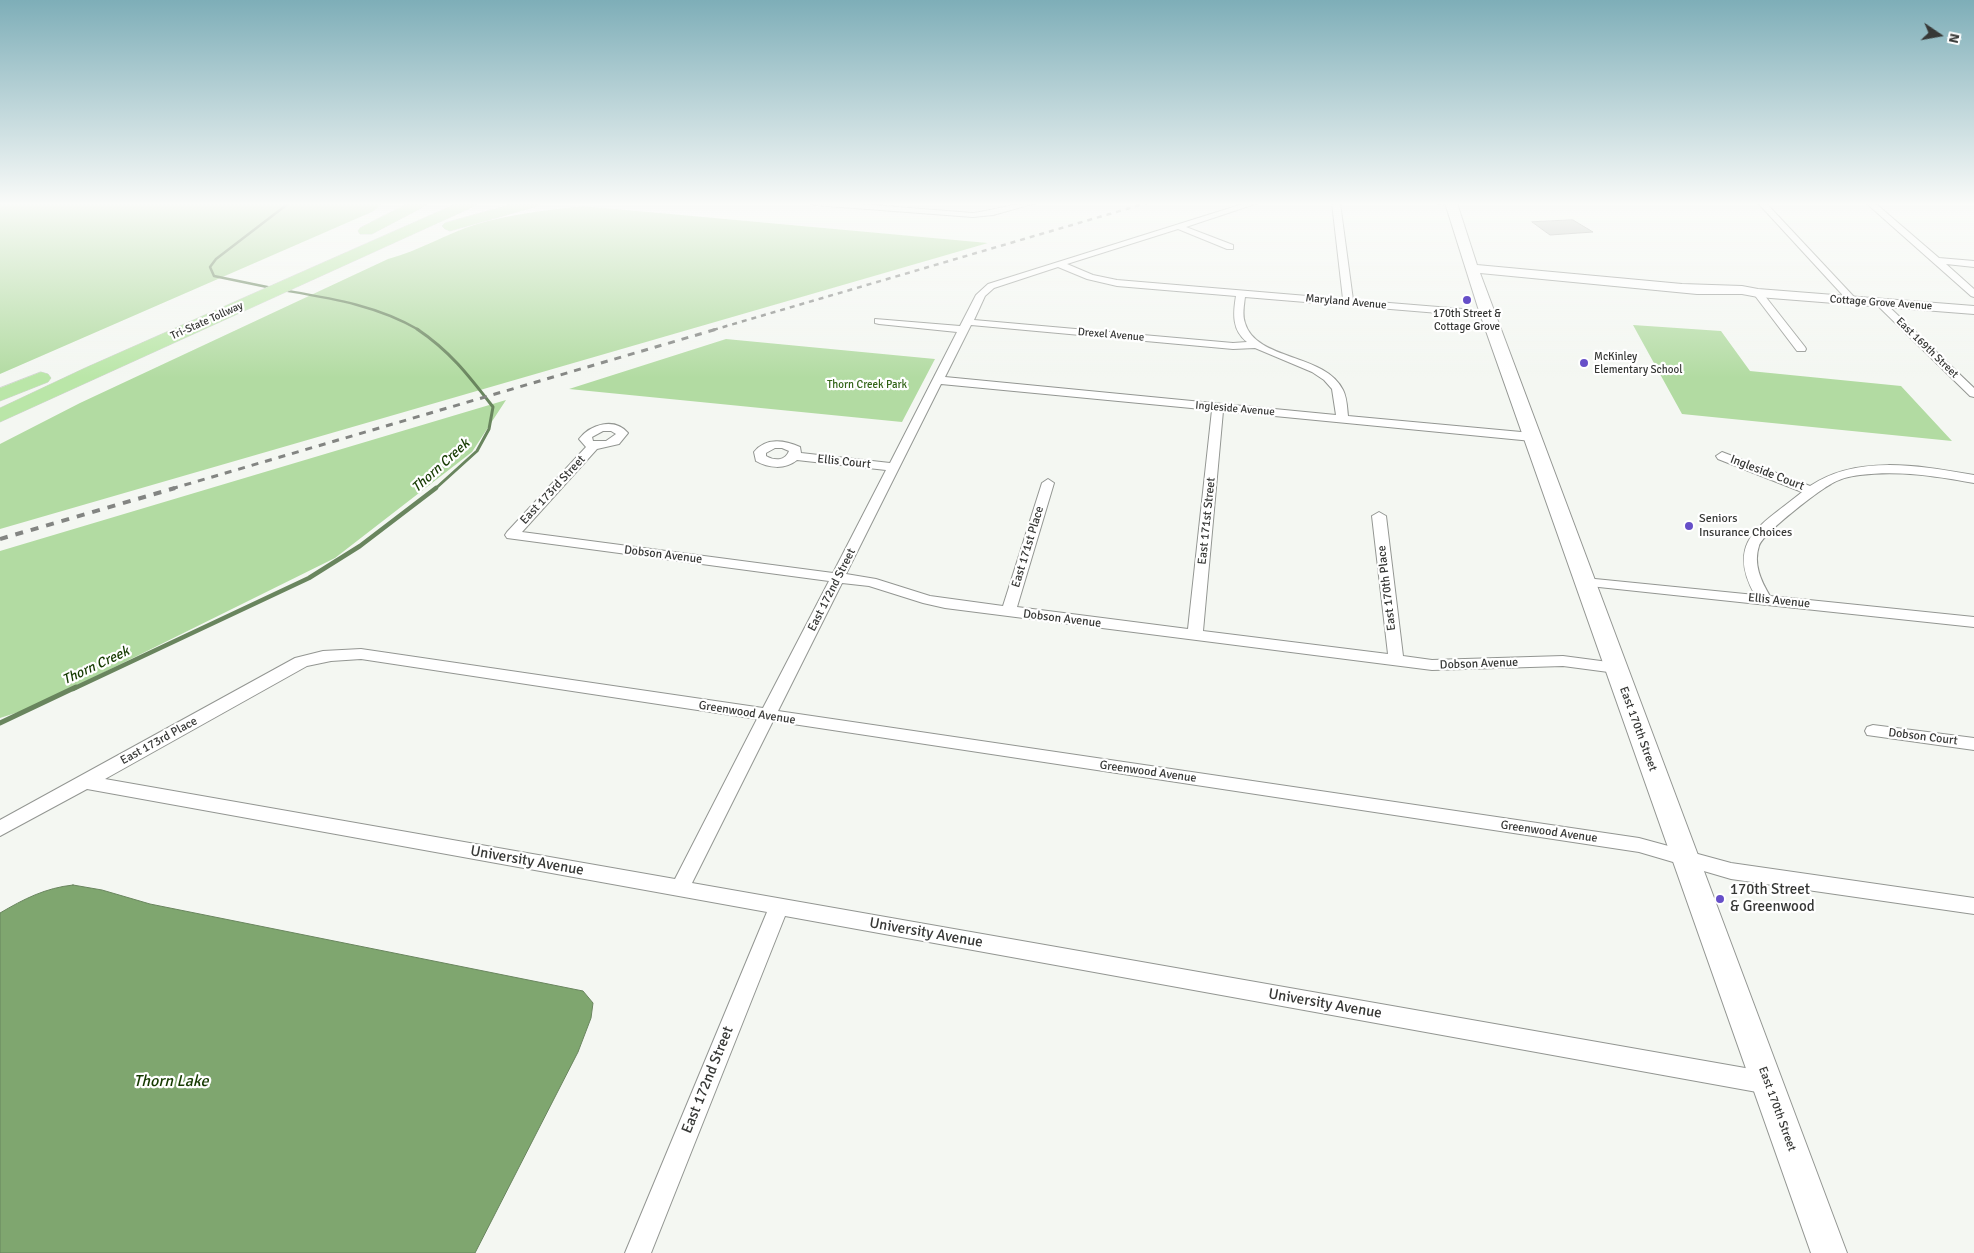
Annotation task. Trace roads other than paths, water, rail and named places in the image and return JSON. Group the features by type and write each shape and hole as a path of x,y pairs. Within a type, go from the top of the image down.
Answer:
{"highway":[{"path":"321,267 325,261"},
{"name":"Tri-State Tollway","path":"321,267 332,261"},
{"name":"Tri-State Tollway","path":"0,396 296,266 321,267 334,261"},
{"path":"0,416 92,372 189,336 321,267 339,261"}],"street":[{"path":"1059,264 1067,261"},
{"path":"1343,261 1348,302"},
{"name":"East 170th Street","path":"1469,261 1829,1253"},
{"path":"1816,261 1853,301"},
{"path":"1938,261 1974,294"},
{"path":"1943,261 1974,264"},
{"name":"Maryland Avenue","path":"1059,264 1090,278 1107,282 1487,314"},
{"name":"East 172nd Street","path":"680,888 983,292 1011,279 1059,264"},
{"name":"Cottage Grove Avenue","path":"1472,271 1588,278 1745,294 1758,293 1974,310"},
{"path":"1758,293 1801,349"},
{"path":"1241,294 1240,324 1254,345 1289,358 1328,378 1338,392 1342,418"},
{"name":"East 169th Street","path":"1880,303 1974,394"},
{"name":"Drexel Avenue","path":"879,321 965,325 1232,346 1254,345"},
{"name":"Ingleside Avenue","path":"937,380 1532,437"},
{"name":"East 171st Street","path":"1195,635 1218,407"},
{"name":"East 173rd Street","path":"512,535 594,445"},
{"name":"Ellis Court","path":"794,456 894,467"},
{"name":"Ingleside Court","path":"1722,456 1811,491"},
{"path":"1765,600 1750,570 1750,550 1755,538 1811,491 1831,478 1868,470 1910,470 1974,479"},
{"name":"East 171st Place","path":"1008,612 1048,483"},
{"name":"East 170th Place","path":"1379,516 1396,660"},
{"name":"Dobson Avenue","path":"512,535 838,578 883,585 928,600 1008,612 1396,660 1447,666 1563,661 1616,668"},
{"name":"Ellis Avenue","path":"1585,582 1974,622"},
{"name":"Greenwood Avenue","path":"320,656 336,653 361,654 1639,845 1731,872 1974,906"},
{"name":"East 173rd Place","path":"0,829 284,671 301,662 320,656"},
{"name":"Dobson Court","path":"1873,731 1974,744"},
{"name":"University Avenue","path":"85,782 1768,1083"},
{"name":"East 172nd Street","path":"638,1253 779,907"}],"water":[{"name":"Thorn Lake","path":"73,885 102,890 150,904 583,991 593,1003 591,1018 578,1052 475,1253 0,1253 0,913 35,895 63,886"}],"waterway":[{"name":"Thorn Creek","path":"214,261 210,267 214,276 272,288"},
{"name":"Thorn Creek","path":"282,290 370,308 403,321 419,330"},
{"name":"Thorn Creek","path":"417,329 449,355 493,407 489,429 477,451 435,489"},
{"name":"Thorn Creek","path":"73,689 309,578 360,546 436,488"},
{"name":"Thorn Creek","path":"0,723 76,687"}],"railway":[{"path":"713,330 947,261"},
{"path":"171,489 717,329"},
{"path":"0,539 175,488"}],"place":[{"name":"170th Street & Cottage Grove","path":"1467,300"},
{"name":"McKinley Elementary School","path":"1584,363"},
{"name":"Seniors Insurance Choices","path":"1689,526"},
{"name":"170th Street & Greenwood","path":"1720,899"}],"park label":[{"name":"Thorn Creek Park","path":"867,385"}]}
